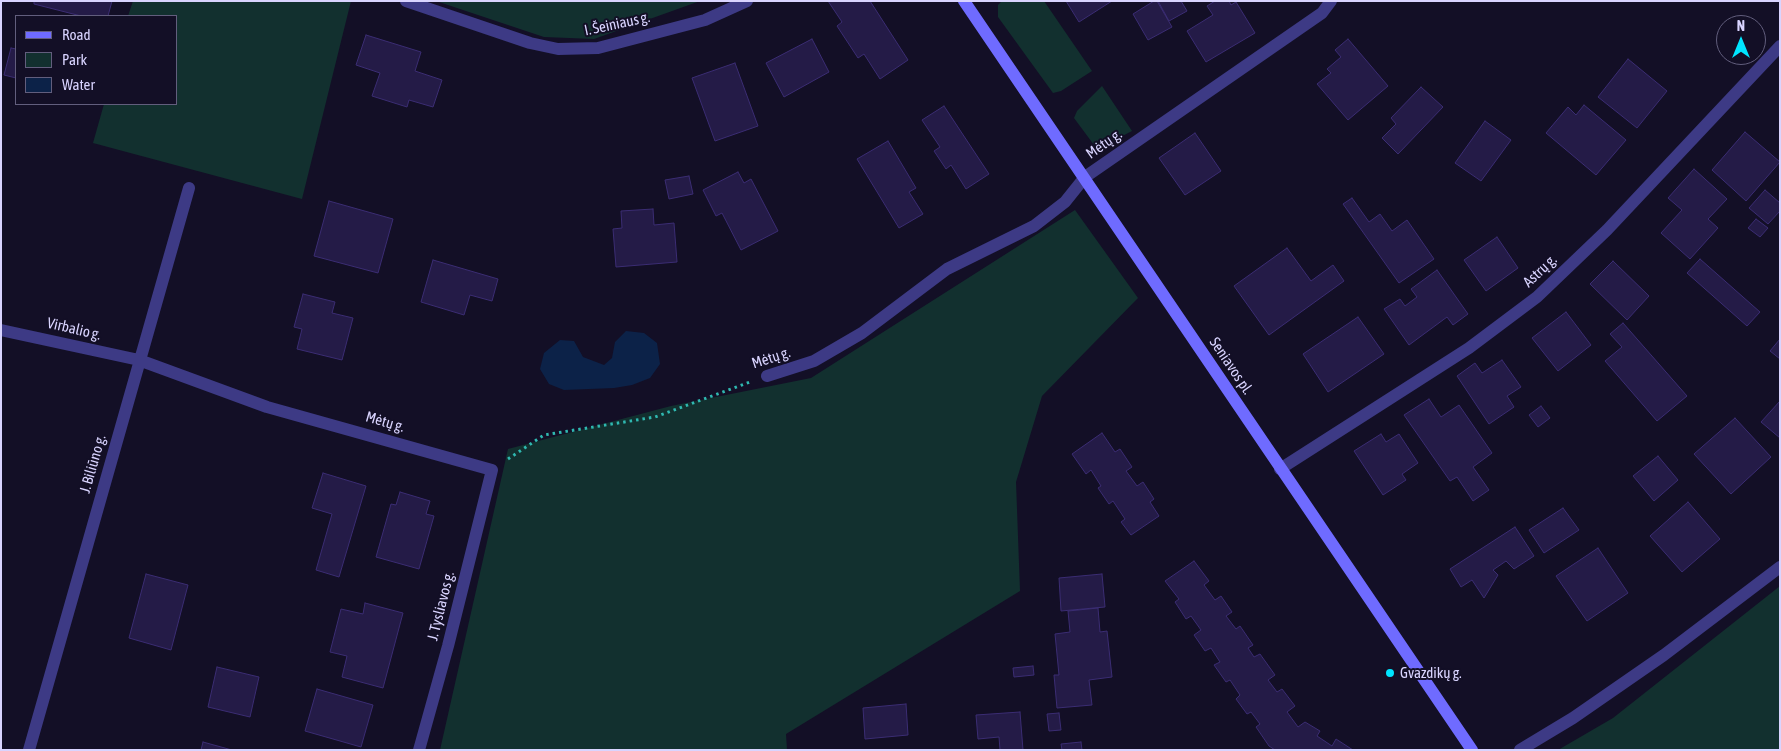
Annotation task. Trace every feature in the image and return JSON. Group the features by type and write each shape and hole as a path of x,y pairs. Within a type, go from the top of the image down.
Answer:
{"main road":[{"name":"Seniavos pl.","path":"964,1 1472,750"}],"street":[{"name":"I. Šeiniaus g.","path":"406,1 530,43 558,49 607,46 705,20 747,1"},
{"name":"Mėtų g.","path":"767,376 814,361 862,333 947,269 1034,226 1065,202 1085,177 1322,13 1331,1"},
{"name":"Astrų g.","path":"1280,469 1469,348 1537,297 1607,230 1780,46"},
{"name":"J. Biliūno g.","path":"29,750 188,188"},
{"name":"Virbalio g.","path":"1,330 139,360"},
{"name":"Mėtų g.","path":"139,360 267,406 492,470"},
{"name":"J. Tysliavos g.","path":"419,750 448,646 492,470"},
{"path":"1520,750 1573,718 1664,655 1780,567"}],"path":[{"name":"Mėtų g.","path":"492,470 544,435 655,417 767,376"}],"green space":[{"path":"133,1 351,1 302,199 93,143 104,105 178,105 178,15 128,15"},
{"path":"436,1 700,1 594,39 544,37"},
{"path":"1002,1 1044,1 1092,71 1061,91 1053,93 998,17 998,5"},
{"path":"1102,86 1132,131 1101,147 1094,145 1074,118 1077,111"},
{"path":"1075,210 1138,298 1042,396 1016,482 1020,591 786,734 787,750 440,750 508,449 671,406 811,378"},
{"path":"1780,586 1780,750 1558,750 1613,718"}],"water":[{"path":"626,331 644,333 657,343 660,364 650,378 632,385 614,388 564,390 549,384 540,369 544,353 560,340 574,341 583,357 604,365 612,358 615,342"}],"building":[{"path":"34,1 112,1 108,15 77,15 34,4"},
{"path":"828,1 870,1 908,60 880,79 864,54 858,58 837,26 842,22"},
{"path":"1066,1 1112,1 1079,22"},
{"path":"1157,1 1172,27 1148,40 1133,14"},
{"path":"1158,1 1181,1 1187,11 1169,21"},
{"path":"1215,1 1229,1 1231,5 1236,2 1255,33 1206,62 1187,31 1213,15 1207,6"},
{"path":"366,35 421,52 415,71 442,80 433,107 409,100 407,107 372,96 380,73 356,65"},
{"path":"812,39 829,72 784,97 766,63"},
{"path":"1348,39 1388,86 1348,120 1317,84 1331,73 1327,69 1341,57 1335,50"},
{"path":"11,48 15,49 15,78 4,75"},
{"path":"1628,59 1667,91 1637,128 1598,97"},
{"path":"735,63 758,126 715,141 692,78"},
{"path":"1421,87 1443,107 1398,154 1382,138 1396,124 1391,118"},
{"path":"1584,105 1626,140 1596,175 1546,133 1568,107 1576,115"},
{"path":"944,106 989,174 966,189 951,165 946,169 934,151 940,147 922,120"},
{"path":"1485,121 1511,140 1481,181 1455,163"},
{"path":"1745,132 1780,162 1746,201 1712,170"},
{"path":"1195,133 1221,171 1185,195 1159,158"},
{"path":"888,141 916,188 909,192 923,214 899,228 857,159"},
{"path":"1694,169 1727,199 1708,219 1718,228 1690,259 1661,233 1682,210 1668,198"},
{"path":"738,172 744,183 751,179 778,231 741,250 722,213 716,216 703,190"},
{"path":"689,176 693,194 669,199 665,180"},
{"path":"1765,190 1780,203 1780,211 1768,224 1749,208"},
{"path":"1352,198 1369,222 1380,214 1392,231 1407,220 1434,259 1399,283 1343,204"},
{"path":"329,201 393,219 378,273 314,256"},
{"path":"653,209 654,225 674,223 677,262 616,267 613,229 622,228 621,211"},
{"path":"1756,219 1768,228 1760,237 1748,228"},
{"path":"1497,237 1518,268 1486,291 1464,260"},
{"path":"1287,248 1311,281 1333,265 1344,281 1269,335 1234,286"},
{"path":"1700,259 1760,312 1747,326 1687,273"},
{"path":"433,260 498,279 492,301 470,295 464,315 421,302"},
{"path":"1613,261 1649,296 1627,320 1590,284"},
{"path":"1437,270 1468,314 1453,325 1447,317 1409,345 1384,309 1400,299 1405,306 1417,297 1411,289"},
{"path":"303,294 335,302 332,313 353,318 342,360 297,349 302,329 294,327"},
{"path":"1566,312 1591,345 1558,371 1532,338"},
{"path":"1358,317 1384,354 1328,392 1303,354"},
{"path":"1623,323 1687,396 1657,421 1605,361 1622,347 1610,334"},
{"path":"1780,339 1780,359 1770,351"},
{"path":"1502,360 1521,387 1507,396 1514,407 1489,424 1457,376 1475,363 1482,373"},
{"path":"1429,399 1441,417 1459,405 1492,453 1473,467 1489,490 1473,501 1457,477 1450,481 1404,415"},
{"path":"1780,401 1780,438 1761,422"},
{"path":"1541,406 1550,418 1538,427 1529,415"},
{"path":"1735,418 1771,457 1731,494 1694,454"},
{"path":"1102,433 1115,452 1120,449 1132,467 1126,471 1137,486 1143,482 1154,499 1150,502 1159,516 1131,535 1121,522 1125,519 1113,501 1109,504 1098,488 1101,486 1091,470 1086,474 1072,454"},
{"path":"1381,434 1386,442 1399,434 1418,463 1402,474 1406,480 1383,495 1354,451"},
{"path":"1658,456 1678,480 1654,501 1633,476"},
{"path":"323,473 366,486 339,577 316,570 332,514 312,508"},
{"path":"400,492 430,501 426,514 434,516 419,569 376,557 391,504 396,505"},
{"path":"1688,502 1720,539 1682,572 1650,536"},
{"path":"1563,508 1579,530 1544,553 1529,530"},
{"path":"1515,527 1534,556 1514,569 1506,561 1493,570 1498,575 1484,598 1472,580 1461,587 1450,569"},
{"path":"1598,548 1628,593 1587,621 1556,576"},
{"path":"1194,561 1209,581 1204,585 1215,600 1221,596 1232,612 1226,616 1236,629 1240,626 1253,645 1248,648 1254,657 1260,654 1275,675 1268,680 1277,692 1282,689 1295,706 1287,712 1298,727 1305,722 1320,731 1317,736 1332,746 1336,739 1353,750 1275,750 1269,746 1256,727 1260,724 1251,712 1247,714 1236,699 1240,695 1230,680 1226,682 1214,665 1220,662 1211,648 1205,651 1194,635 1201,630 1191,616 1186,619 1175,602 1179,599 1165,581"},
{"path":"146,574 188,585 171,650 129,638"},
{"path":"1102,574 1105,607 1061,611 1059,578"},
{"path":"365,603 403,613 383,688 342,677 347,656 330,652 341,609 363,614"},
{"path":"1098,608 1100,632 1107,631 1112,677 1089,680 1092,705 1057,708 1054,675 1059,675 1055,634 1070,632 1068,611"},
{"path":"1033,666 1034,675 1014,677 1013,668"},
{"path":"217,667 259,677 250,717 208,707"},
{"path":"317,689 373,705 361,747 305,731"},
{"path":"906,704 908,735 865,739 863,708"},
{"path":"1020,712 1023,750 1000,750 999,737 978,739 976,715"},
{"path":"1059,713 1061,730 1049,731 1047,714"},
{"path":"203,742 232,750 201,750"},
{"path":"1081,742 1082,750 1062,750 1061,744"}],"place":[{"name":"Gvazdikų g.","path":"1390,673"}]}
